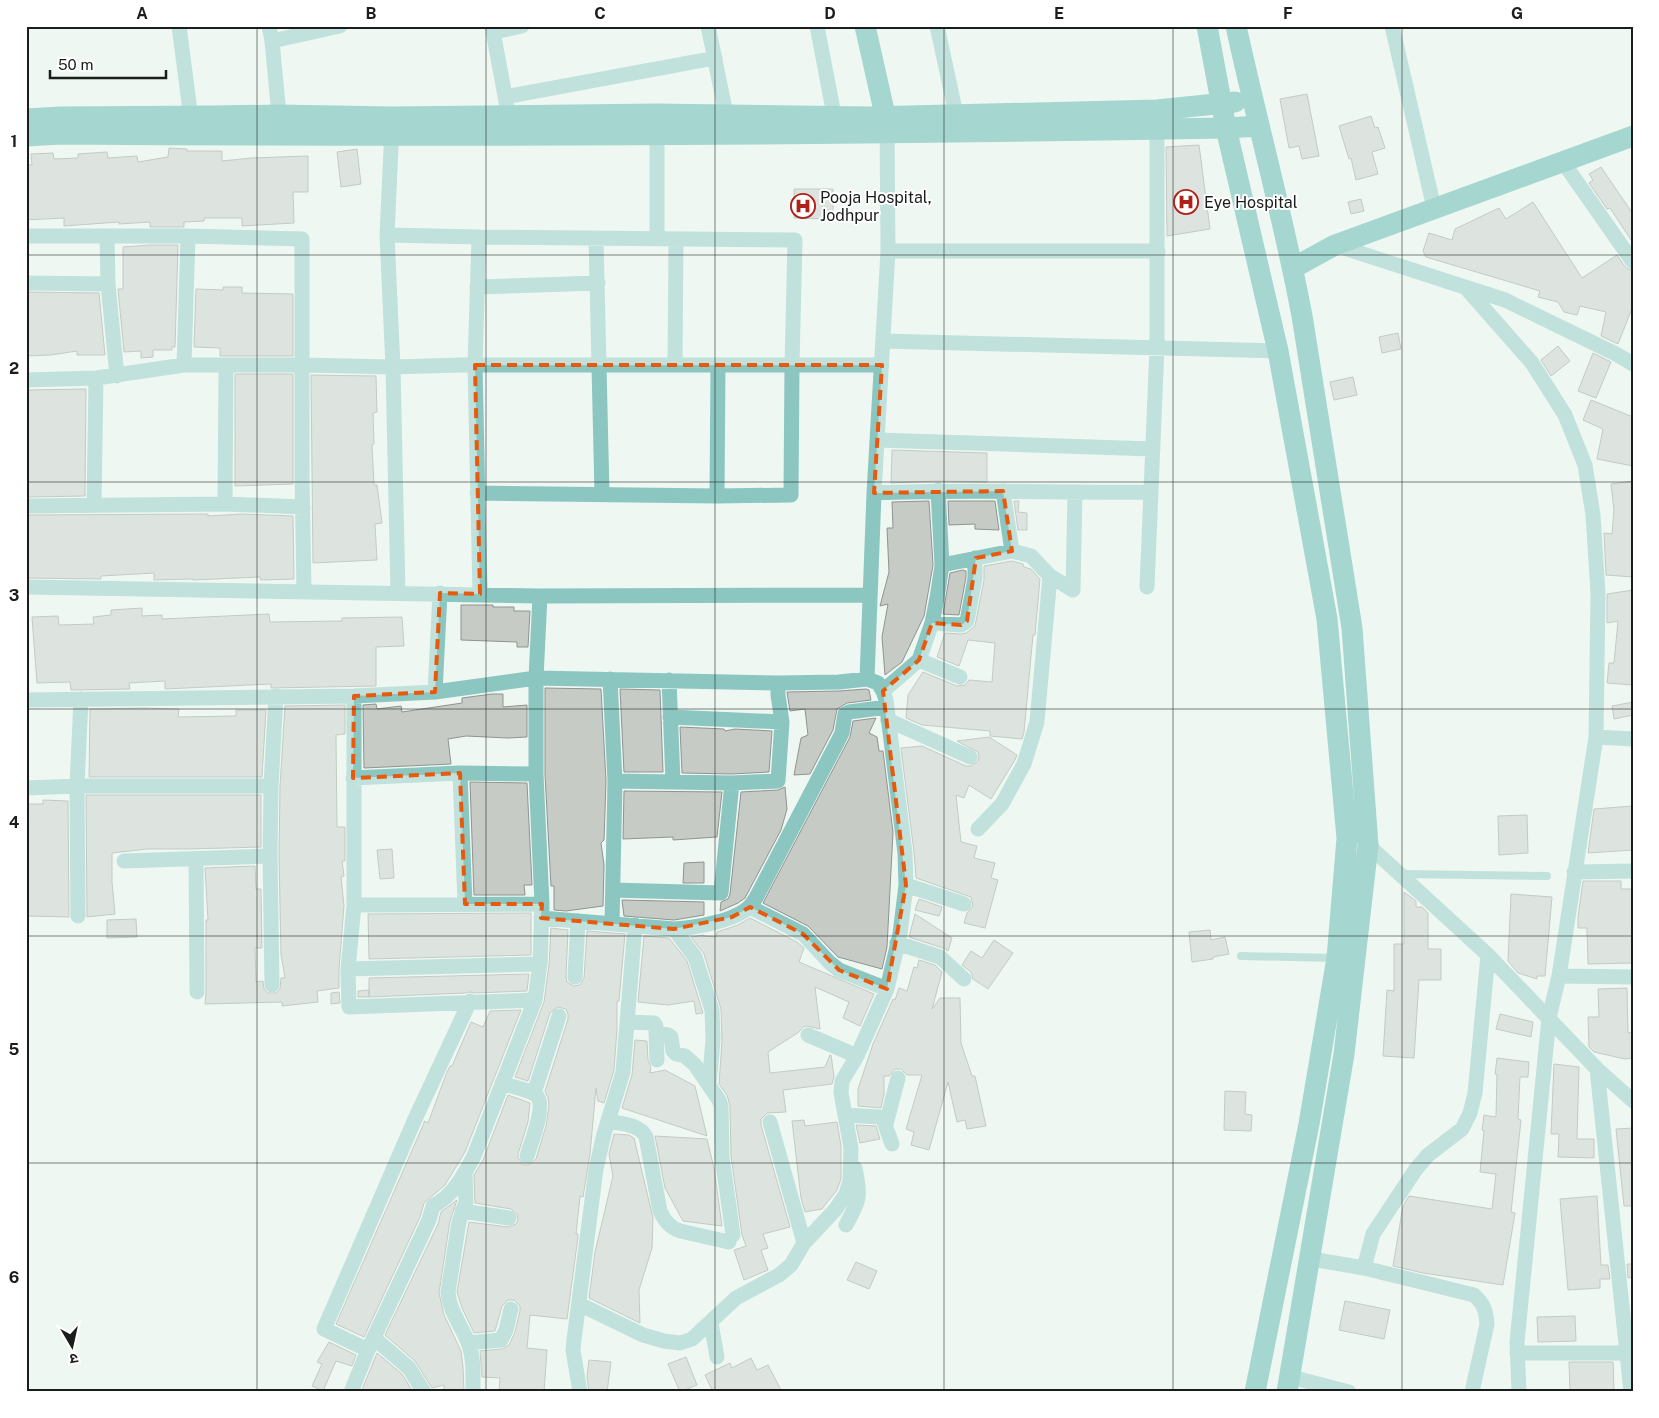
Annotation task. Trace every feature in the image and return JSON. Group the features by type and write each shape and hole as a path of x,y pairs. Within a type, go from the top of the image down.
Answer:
{"street":[{"path":"179,26 192,126"},
{"path":"269,26 279,115"},
{"path":"272,41 340,26"},
{"path":"507,107 493,29 522,26"},
{"path":"708,26 726,114"},
{"path":"817,26 834,115"},
{"path":"865,26 887,124 888,251 874,493 867,679"},
{"path":"937,26 956,114"},
{"path":"1207,26 1226,128 1278,351 1327,619 1347,838 1337,958 1309,1124 1255,1392"},
{"path":"1236,26 1293,268 1352,628 1368,845 1344,1054 1289,1385 1349,1392"},
{"path":"1392,26 1434,208"},
{"path":"26,119 60,116 192,126 279,115 392,126 507,107 715,58"},
{"path":"507,107 657,114 868,116 887,124 956,114 1157,110 1252,100"},
{"path":"26,136 192,126 392,126 657,134 887,124 1157,130 1259,126"},
{"path":"392,126 386,235 393,368 398,593"},
{"path":"1147,587 1157,347 1157,130"},
{"path":"657,134 657,239"},
{"path":"1293,268 1335,245 1633,136"},
{"path":"1563,162 1633,262"},
{"path":"386,235 795,240 791,495 477,493"},
{"path":"26,236 188,236 302,239 304,592"},
{"path":"107,236 108,284 117,376"},
{"path":"184,365 188,236"},
{"path":"478,237 475,365 480,594"},
{"path":"596,238 602,494"},
{"path":"675,365 676,239"},
{"path":"1335,245 1505,300 1633,364"},
{"path":"888,251 1158,251"},
{"path":"26,283 108,284"},
{"path":"477,287 598,283"},
{"path":"1466,288 1532,364 1565,415 1585,465 1593,515 1598,593 1596,737 1559,976 1549,1018 1517,1342 1519,1392"},
{"path":"883,341 1278,351"},
{"path":"26,380 96,378 184,365 302,365 393,368 475,365 882,365"},
{"path":"225,504 226,365"},
{"path":"717,496 718,365"},
{"path":"94,505 96,378"},
{"path":"877,440 1153,449"},
{"path":"874,493 938,490 1150,492"},
{"path":"883,691 919,660 932,623 938,598 942,565 938,490"},
{"path":"1003,491 1012,551"},
{"path":"942,565 1012,551 1031,556 1050,576 1073,590 1075,492"},
{"path":"26,506 225,504 303,507"},
{"path":"932,623 961,626 967,621 975,578 975,558"},
{"path":"978,830 1002,804 1024,764 1037,722 1050,576"},
{"path":"26,587 540,596 870,595"},
{"path":"435,692 440,593"},
{"path":"351,1392 434,1206 444,1200 465,1174 474,1156 535,1000 540,964 542,911 536,774 536,678 540,596"},
{"path":"919,660 960,677"},
{"path":"26,700 354,696 435,692 536,678 778,683 839,682 867,679 878,684 883,691 887,713 905,853 906,886 897,944 887,989 857,1056 842,1081 841,1093 860,1195 858,1203 846,1225"},
{"path":"610,679 615,781 612,923"},
{"path":"669,680 673,782"},
{"path":"615,781 732,783 778,781 782,722 778,683"},
{"path":"272,985 270,856 271,786 276,696"},
{"path":"354,696 354,905 348,969 349,1007 535,1000"},
{"path":"78,916 77,786 81,699"},
{"path":"354,905 465,904 542,911 578,921 674,929 688,928 732,917 750,907 842,733 845,714 849,712 887,713 970,757"},
{"path":"670,717 782,722"},
{"path":"1596,737 1633,739"},
{"path":"353,778 460,773 536,774"},
{"path":"460,773 465,904"},
{"path":"613,890 721,893 732,783"},
{"path":"26,788 77,786 271,786"},
{"path":"1368,845 1488,955 1596,1069 1633,1102"},
{"path":"124,861 270,856"},
{"path":"196,860 198,992"},
{"path":"1574,872 1633,871"},
{"path":"906,886 964,904"},
{"path":"750,907 803,934 830,963 840,970 887,989"},
{"path":"575,977 578,921"},
{"path":"580,1392 573,1350 596,1169 608,1121 624,1072 634,925"},
{"path":"674,929 695,957 712,1010 713,1040 709,1085"},
{"path":"897,944 940,957 964,979"},
{"path":"1364,1268 1373,1234 1416,1169 1428,1155 1462,1129 1470,1113 1475,1093 1488,955"},
{"path":"348,969 540,964"},
{"path":"1559,976 1633,977"},
{"path":"424,1392 410,1368 371,1344 324,1328 415,1119 470,1001"},
{"path":"534,1094 559,1016"},
{"path":"628,1022 654,1023 656,1026 657,1060"},
{"path":"608,1121 638,1128 646,1137 660,1211 666,1222 680,1231 731,1238 722,1157 721,1106 717,1095 690,1060 676,1054 673,1050 671,1037 656,1033"},
{"path":"808,1035 857,1056"},
{"path":"1596,1069 1631,1392"},
{"path":"886,1124 898,1078"},
{"path":"502,1083 534,1094 539,1098 540,1105 527,1156"},
{"path":"845,1116 879,1116 886,1124 892,1144"},
{"path":"770,1122 804,1243"},
{"path":"579,1304 636,1333 664,1341 680,1343 692,1339 736,1298 779,1275 792,1265 804,1243 835,1210 846,1194 850,1181 850,1148"},
{"path":"465,1174 466,1196 448,1292 448,1302 468,1343 473,1364 473,1392"},
{"path":"462,1211 509,1218"},
{"path":"1311,1259 1364,1268 1474,1295 1483,1304 1487,1324 1472,1392"},
{"path":"468,1343 501,1340 506,1330 511,1309"},
{"path":"711,1323 716,1357"},
{"path":"1517,1353 1627,1353"}],"lane":[{"path":"1400,874 1547,876"},
{"path":"1241,956 1337,958"}],"highlighted area":[{"path":"475,365 882,365 874,493 1003,491 1012,551 976,558 967,621 961,625 932,623 919,660 883,691 906,885 887,989 839,970 803,934 750,907 732,917 674,929 541,918 542,904 465,904 460,773 353,778 354,696 435,692 440,593 480,594"}],"building":[{"path":"1307,94 1319,156 1302,159 1299,146 1289,148 1280,99"},
{"path":"1371,116 1375,128 1378,127 1385,148 1372,152 1378,174 1356,180 1351,158 1349,159 1339,126"},
{"path":"1199,145 1210,229 1167,236 1166,147"},
{"path":"169,148 187,149 187,151 222,151 222,161 308,156 308,192 293,192 294,223 242,226 242,218 204,218 204,221 184,222 184,227 150,227 150,222 64,226 64,218 26,220 26,165 32,165 31,154 53,153 54,159 78,158 78,154 107,152 108,158 137,156 138,162 168,157"},
{"path":"357,149 361,184 341,187 337,152"},
{"path":"1601,167 1633,214 1633,243 1610,208 1607,209 1589,183 1593,180 1589,174"},
{"path":"794,189 833,189 833,219 794,218"},
{"path":"1361,199 1364,211 1351,214 1348,202"},
{"path":"1533,202 1582,278 1617,255 1626,268 1633,271 1633,306 1618,344 1601,336 1606,312 1580,306 1577,315 1564,312 1558,302 1538,297 1540,291 1426,257 1423,251 1429,233 1452,240 1455,229 1499,208 1506,219"},
{"path":"178,245 175,347 172,347 172,350 153,350 153,357 141,358 141,351 124,352 118,289 123,289 123,247"},
{"path":"223,287 242,287 242,293 293,294 293,356 220,356 220,348 194,347 196,289 223,290"},
{"path":"26,292 99,293 105,355 77,355 77,351 26,356"},
{"path":"1398,333 1401,349 1382,353 1379,337"},
{"path":"1558,346 1570,361 1551,376 1541,360"},
{"path":"1593,353 1611,362 1596,398 1578,391"},
{"path":"235,374 293,374 293,484 235,486"},
{"path":"311,375 376,376 377,412 373,413 374,444 372,445 374,485 377,485 382,523 375,524 377,560 313,563"},
{"path":"1353,377 1357,395 1334,400 1330,382"},
{"path":"86,389 85,496 26,497 26,390"},
{"path":"1591,400 1633,417 1633,466 1597,459 1603,429 1583,420"},
{"path":"892,450 987,453 987,482 938,481 891,483"},
{"path":"1633,481 1633,577 1606,575 1604,533 1612,534 1614,510 1611,484"},
{"path":"929,501 933,565 924,616 902,662 885,675 882,637 888,604 880,606 889,572 887,528 893,528 892,502"},
{"path":"948,501 995,501 999,530 975,529 975,524 949,525"},
{"path":"1014,501 1019,501 1018,512 1027,513 1027,530 1018,530"},
{"path":"208,514 208,516 242,514 293,516 294,579 261,580 260,577 154,580 154,573 101,576 101,579 26,578 26,515"},
{"path":"1012,561 1023,564 1024,567 1031,569 1040,579 1022,739 990,736 990,731 922,725 906,718 908,695 923,672 957,686 965,685 969,680 992,682 995,643 968,640 959,666 937,657 945,633 966,633 975,626 984,580 984,566"},
{"path":"966,571 966,577 959,615 943,614 950,573"},
{"path":"1633,590 1633,685 1607,683 1609,663 1614,663 1618,621 1607,623 1607,594"},
{"path":"461,605 493,605 493,607 514,607 514,611 530,611 528,647 517,647 517,642 461,640"},
{"path":"142,608 142,616 162,615 162,619 269,614 270,622 342,621 342,618 402,617 404,646 376,647 376,686 271,688 271,684 165,689 165,681 129,683 130,689 71,690 70,682 37,683 32,617 58,616 59,625 94,624 93,617 111,615 111,610"},
{"path":"545,688 601,689 606,781 604,840 601,843 604,865 603,906 566,911 554,910 554,886 551,886 545,774"},
{"path":"620,689 660,690 663,772 624,772"},
{"path":"869,690 871,700 847,703 837,709 833,730 810,774 794,775 801,738 808,735 805,709 790,711 787,692"},
{"path":"503,694 503,707 527,705 527,737 466,736 448,739 451,764 364,768 363,705 376,704 377,709 401,706 402,712 462,703 462,698"},
{"path":"1633,702 1633,715 1614,719 1612,706"},
{"path":"345,705 345,734 336,735 337,827 345,827 345,861 342,861 344,876 341,877 344,906 339,988 317,991 318,1002 282,1006 282,1002 205,1004 206,920 208,920 205,868 255,866 256,889 261,889 262,948 255,948 256,982 263,981 264,989 268,993 276,993 280,989 281,978 285,978 281,955 279,856 280,786 285,706"},
{"path":"90,709 179,709 178,717 236,716 236,710 266,710 262,777 89,777"},
{"path":"876,718 869,733 877,737 879,751 883,751 893,832 887,947 882,969 838,957 808,926 763,903 850,737 853,721"},
{"path":"680,727 724,729 725,731 735,729 772,731 769,772 732,774 682,773"},
{"path":"989,737 1017,755 1015,760 991,799 969,785 964,798 956,795 961,842 977,846 974,858 995,863 991,878 998,880 985,928 964,923 967,913 973,906 971,897 916,878 901,748 922,746 966,766 971,766 978,761 978,752 957,741"},
{"path":"470,782 527,783 532,885 524,885 525,895 474,895"},
{"path":"785,787 787,809 781,830 745,898 720,911 721,902 728,899 730,894 741,792 778,790"},
{"path":"624,791 722,792 717,837 673,840 673,837 623,839"},
{"path":"86,795 261,795 261,847 147,849 112,853 115,914 87,917"},
{"path":"43,800 68,801 69,917 26,916 26,804 43,804"},
{"path":"1633,806 1633,850 1588,853 1594,809"},
{"path":"1527,815 1528,853 1499,855 1498,816"},
{"path":"392,849 394,878 380,879 377,850"},
{"path":"704,862 704,883 683,883 684,863"},
{"path":"1583,881 1621,881 1621,889 1633,889 1633,963 1588,964 1587,928 1578,928"},
{"path":"1404,892 1416,901 1416,907 1422,907 1428,913 1428,949 1441,949 1441,980 1419,980 1414,1058 1383,1056 1387,990 1394,991 1394,944 1404,944"},
{"path":"1511,894 1552,897 1545,976 1537,976 1537,979 1518,973 1508,961"},
{"path":"919,899 942,907 939,916 915,910"},
{"path":"622,900 704,902 704,915 674,920 624,916"},
{"path":"531,913 531,955 369,959 368,914"},
{"path":"915,914 952,938 948,951 909,937"},
{"path":"750,918 797,942 804,948 799,962 874,994 860,1026 843,1018 849,1002 815,987 820,1029 803,1027 799,1032 768,1052 770,1073 825,1067 831,1055 834,1076 832,1084 783,1090 786,1112 767,1113 761,1119 761,1125 790,1227 763,1234 768,1248 761,1250 768,1270 744,1280 734,1250 746,1246 742,1235 731,1156 730,1106 727,1095 719,1084 722,1041 721,1009 704,954 691,937 704,935 716,937 717,932 738,925"},
{"path":"136,919 137,937 107,938 107,920"},
{"path":"551,928 568,930 566,977 567,982 574,986 580,985 584,978 587,931 625,934 619,1001 617,1001 614,1070 604,1103 598,1101 596,1088 590,1154 583,1197 580,1196 576,1234 578,1234 578,1237 567,1319 530,1315 527,1348 547,1350 544,1392 499,1392 500,1378 482,1377 480,1351 502,1349 509,1345 515,1332 520,1306 514,1300 508,1300 502,1306 495,1331 474,1333 462,1308 457,1292 469,1222 508,1227 516,1224 518,1220 517,1214 511,1209 475,1203 474,1175 483,1160 508,1095 530,1103 528,1122 518,1154 518,1158 524,1165 529,1165 536,1159 546,1126 549,1106 545,1091 568,1019 566,1009 558,1007 550,1013 528,1081 515,1077 544,1002"},
{"path":"1210,930 1211,940 1225,937 1229,954 1213,957 1213,959 1192,962 1189,932"},
{"path":"644,936 669,938 687,961 703,1013 696,1014 694,1001 668,1005 638,1002"},
{"path":"994,940 1013,953 988,989 973,979 971,972 962,965 971,951 982,958"},
{"path":"919,960 935,965 942,972 932,1009 940,998 960,998 961,1043 972,1076 975,1076 986,1126 967,1129 965,1120 957,1122 948,1082 929,1150 911,1145 914,1132 906,1129 922,1075 907,1075 901,1069 895,1069 889,1076 884,1076 884,1094 881,1108 858,1106 858,1089 873,1044 899,988 907,991 914,967 917,968"},
{"path":"529,974 527,991 369,997 369,978"},
{"path":"1627,988 1628,1033 1633,1032 1633,1058 1625,1059 1594,1052 1589,1047 1588,1017 1599,1017 1598,989"},
{"path":"369,990 369,997 358,997 358,991"},
{"path":"339,992 340,1003 331,1004 331,993"},
{"path":"521,1010 465,1152 445,1185 424,1203 420,1217 364,1337 336,1324 424,1121 428,1123 447,1072 450,1066 452,1066 471,1022 483,1027 490,1011"},
{"path":"1500,1014 1533,1022 1531,1037 1496,1029"},
{"path":"635,1040 647,1041 648,1060 651,1067 650,1073 665,1070 695,1086 707,1136 622,1108 632,1075"},
{"path":"1497,1058 1529,1062 1528,1077 1520,1077 1518,1119 1521,1120 1511,1212 1515,1213 1503,1285 1423,1273 1393,1266 1403,1206 1409,1196 1492,1209 1496,1174 1480,1172 1484,1115 1496,1117 1497,1074 1495,1074"},
{"path":"1554,1064 1579,1067 1577,1139 1594,1139 1594,1158 1558,1157 1559,1134 1551,1134"},
{"path":"1225,1091 1246,1092 1245,1114 1252,1115 1251,1131 1224,1130"},
{"path":"804,1120 805,1126 837,1122 841,1146 841,1179 837,1190 822,1209 805,1212 801,1198 792,1121"},
{"path":"856,1125 876,1126 880,1139 860,1143"},
{"path":"1633,1128 1633,1206 1624,1206 1616,1129"},
{"path":"614,1134 629,1135 634,1138 653,1218 652,1248 639,1290 640,1323 589,1298 595,1252 613,1176 609,1154"},
{"path":"655,1136 707,1139 714,1168 722,1226 683,1221 665,1188"},
{"path":"1597,1196 1601,1265 1608,1265 1610,1279 1600,1279 1600,1288 1568,1290 1560,1199"},
{"path":"457,1200 450,1221 439,1293 444,1315 461,1351 464,1392 444,1392 444,1385 432,1388 415,1361 385,1335 438,1224 441,1212"},
{"path":"856,1262 877,1271 869,1289 847,1280"},
{"path":"1627,1264 1633,1264 1633,1277 1628,1278"},
{"path":"1345,1301 1390,1310 1384,1339 1339,1330"},
{"path":"1575,1316 1576,1341 1538,1342 1537,1317"},
{"path":"329,1342 356,1355 352,1366 336,1361 323,1391 312,1386 322,1364 317,1362"},
{"path":"377,1353 402,1374 413,1392 361,1392"},
{"path":"686,1357 697,1385 680,1392 668,1364"},
{"path":"751,1358 757,1370 768,1365 782,1392 713,1392 705,1375 730,1363 732,1368"},
{"path":"589,1360 611,1362 607,1392 589,1392 587,1377"},
{"path":"1569,1362 1613,1362 1614,1392 1570,1392"}],"place":[{"name":"Eye Hospital","path":"1186,202"},
{"name":"Pooja Hospital, Jodhpur","path":"803,206"}]}
